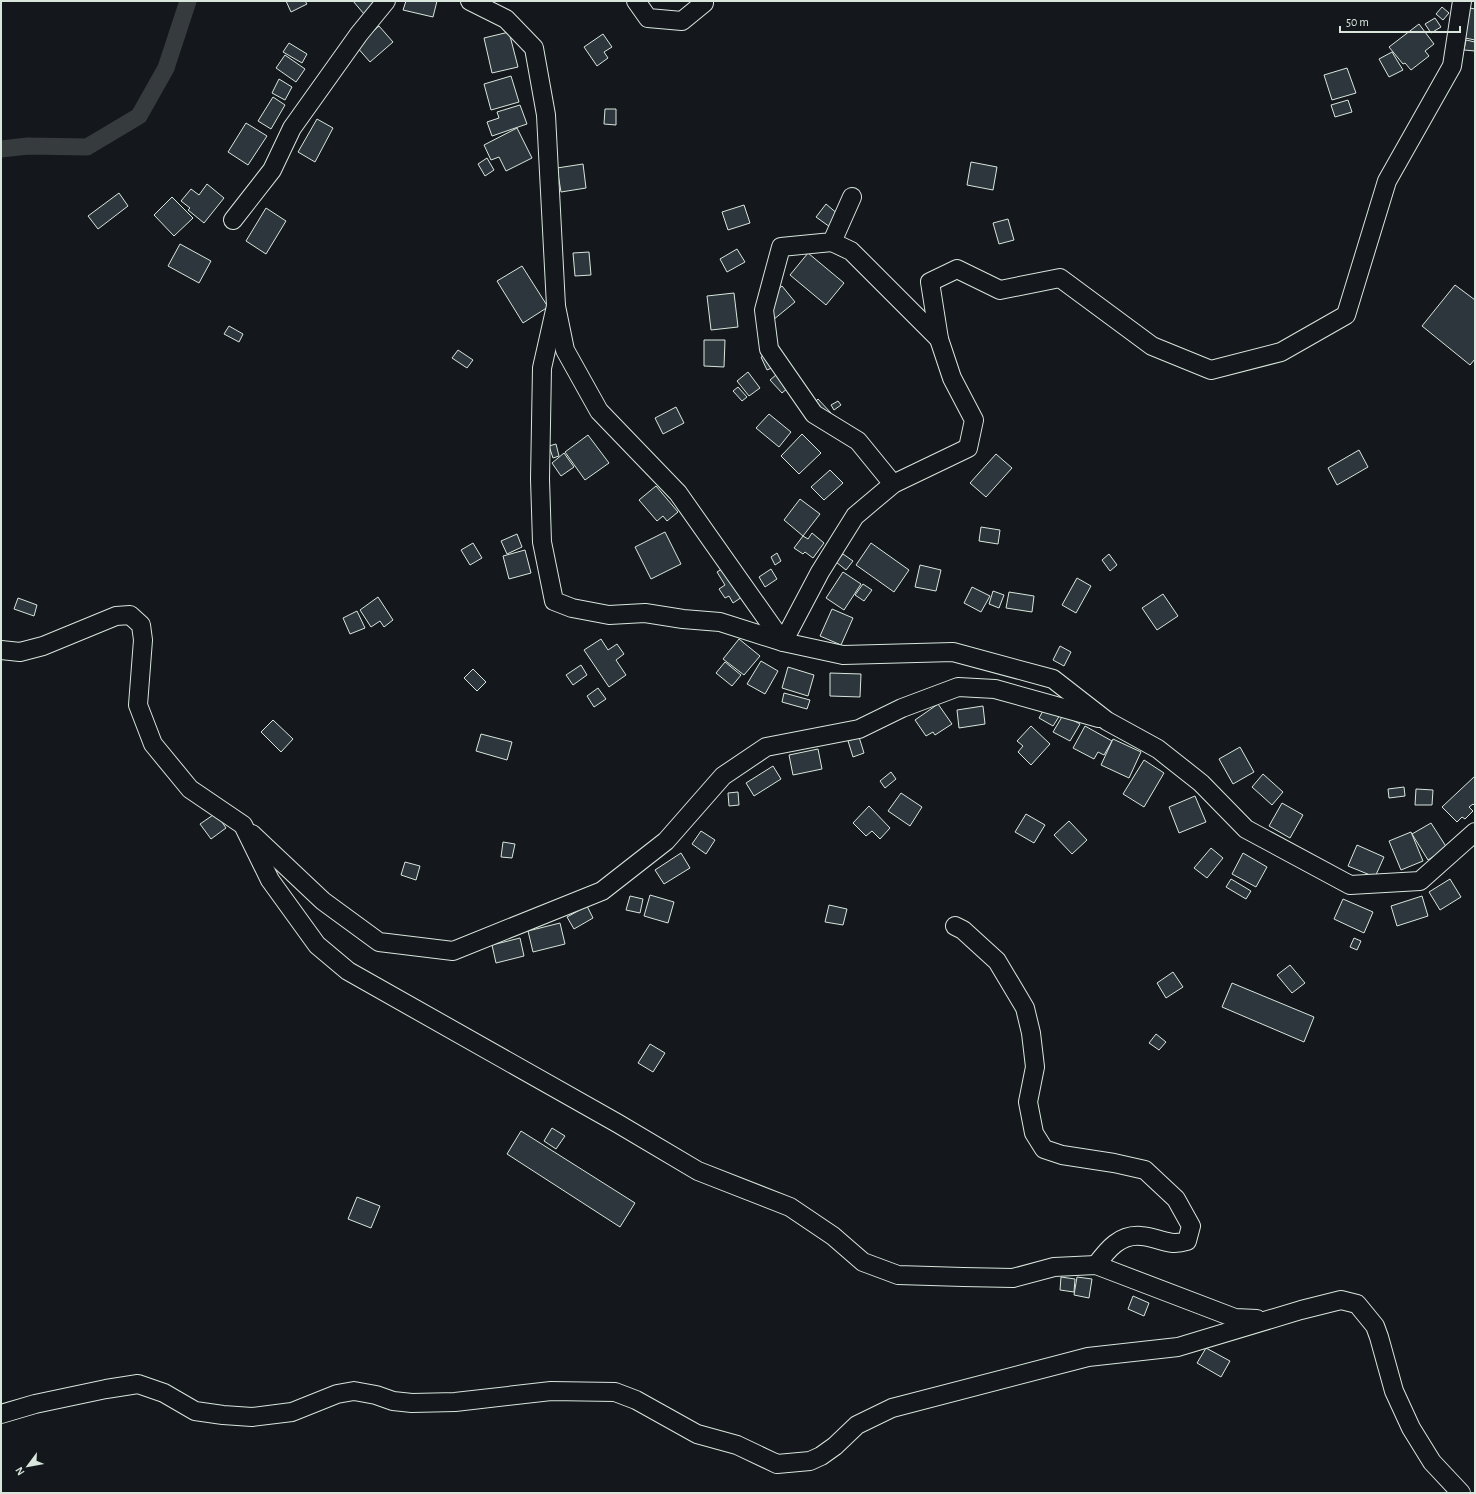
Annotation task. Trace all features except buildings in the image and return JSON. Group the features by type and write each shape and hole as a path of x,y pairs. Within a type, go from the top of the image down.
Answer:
{"street":[{"path":"233,220 272,170 292,128 359,34 386,1"},
{"path":"470,1 506,19 534,48 546,115 556,306 565,350 599,411 678,494 783,642"},
{"path":"636,1 648,18 682,21 704,1"},
{"path":"783,642 820,572 854,516 893,484 968,448 974,420 952,378 939,339 930,282 957,269 1000,290 1060,278 1152,346 1211,370 1281,352 1346,315 1388,182 1452,66 1462,1"},
{"path":"832,242 852,197"},
{"path":"893,484 858,441 814,414 769,349 764,310 781,247 832,242 851,251 939,339"},
{"path":"556,306 542,368 540,479 542,542 554,601 572,608 609,615 645,613 682,619 720,622 783,642 843,655 954,652 1053,679 1107,721 1158,749 1201,782 1246,829 1350,885 1420,881 1475,832"},
{"path":"1,650 20,652 43,646 116,616 130,615 141,625 143,640 138,705 153,744 190,789 243,825 323,901 380,942 453,951 602,891 666,842 722,776 766,747 859,729 902,708 958,687 995,690 1107,721"},
{"path":"243,825 270,880 316,945 348,971 617,1123 698,1171 790,1207 833,1236 863,1262 898,1275 963,1278 1013,1278 1054,1267 1096,1265 1235,1318 1270,1320"},
{"path":"955,926 963,930 997,960 1025,1008 1031,1033 1035,1067 1028,1102 1034,1133 1044,1149 1062,1155 1114,1163 1145,1170 1176,1199 1191,1226 1187,1241 1177,1244 1141,1236 1121,1239 1107,1250 1096,1265"},
{"path":"1,1414 36,1404 138,1384 164,1393 195,1411 252,1417 292,1412 337,1394 354,1391 376,1394 393,1401 412,1403 455,1402 551,1391 615,1392 636,1400 697,1434 737,1445 777,1464 810,1461 821,1456 835,1446 857,1425 892,1408 1088,1357 1178,1348 1301,1310 1341,1300 1357,1304 1375,1326 1394,1392 1411,1428 1432,1462 1461,1493"}],"waterway":[{"path":"1,149 28,146 87,147 139,116 166,68 188,1"}]}
